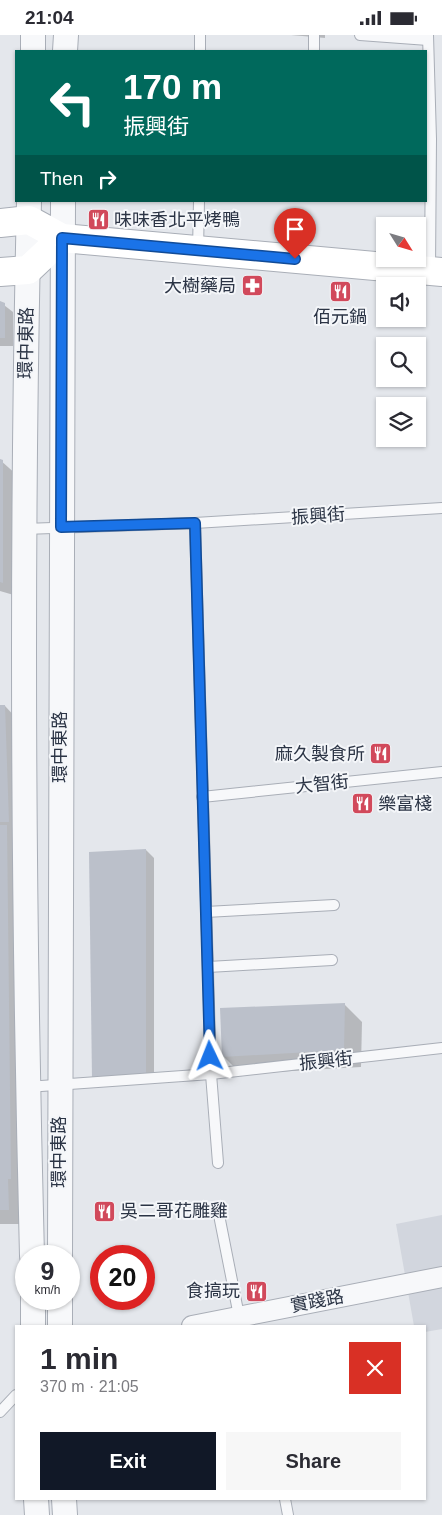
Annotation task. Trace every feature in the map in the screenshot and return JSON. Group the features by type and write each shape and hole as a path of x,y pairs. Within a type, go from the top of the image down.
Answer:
{"main road":[{"path":"0,223 29,211 62,238 436,271"},
{"path":"0,272 28,270 62,238"}],"street":[{"path":"33,35 33,50"},
{"path":"65,50 66,35"},
{"name":"環中東路","path":"60,1245 63,202"},
{"name":"環中東路","path":"29,211 23,529 27,1087 32,1245"},
{"name":"實踐路","path":"200,1325 248,1319 442,1277"},
{"path":"33,1310 33,1325"},
{"path":"60,1310 60,1325"},
{"path":"36,1500 37,1515"},
{"path":"64,1500 65,1515"}],"lane":[{"path":"200,35 200,50"},
{"path":"314,35 314,50"},
{"path":"360,35 428,37 437,139 436,271"},
{"path":"198,250 199,202"},
{"name":"振興街","path":"23,529 195,523 442,508"},
{"path":"195,523 211,1074 218,1163"},
{"name":"大智街","path":"202,797 442,772"},
{"path":"206,912 334,905"},
{"path":"208,967 332,960"},
{"name":"振興街","path":"27,1087 211,1074 442,1048"},
{"path":"218,1210 248,1319"},
{"path":"0,1412 15,1396"},
{"path":"285,1500 288,1515"}],"shaded area":[{"path":"442,1215 442,1329 426,1332 426,1325 414,1325 396,1224"}],"building":[{"path":"0,301 5,303 5,338 0,338"},
{"path":"0,459 3,460 3,583 0,582"},
{"path":"0,705 5,705 9,822 0,822"},
{"path":"0,825 7,825 11,1179 8,1179 9,1210 0,1210"},
{"path":"146,849 146,1075 92,1079 89,852"},
{"path":"345,1003 344,1050 222,1057 220,1008"}],"place":[{"name":"味味香北平烤鴨","path":"98,220"},
{"name":"大樹藥局","path":"252,286"},
{"name":"佰元鍋","path":"340,292"},
{"name":"麻久製食所","path":"381,754"},
{"name":"樂富棧","path":"362,804"},
{"name":"吳二哥花雕雞","path":"104,1211"},
{"name":"食搞玩","path":"256,1291"}],"route":[{"path":"210,1056 195,523 61,527 62,238 295,259"}]}
